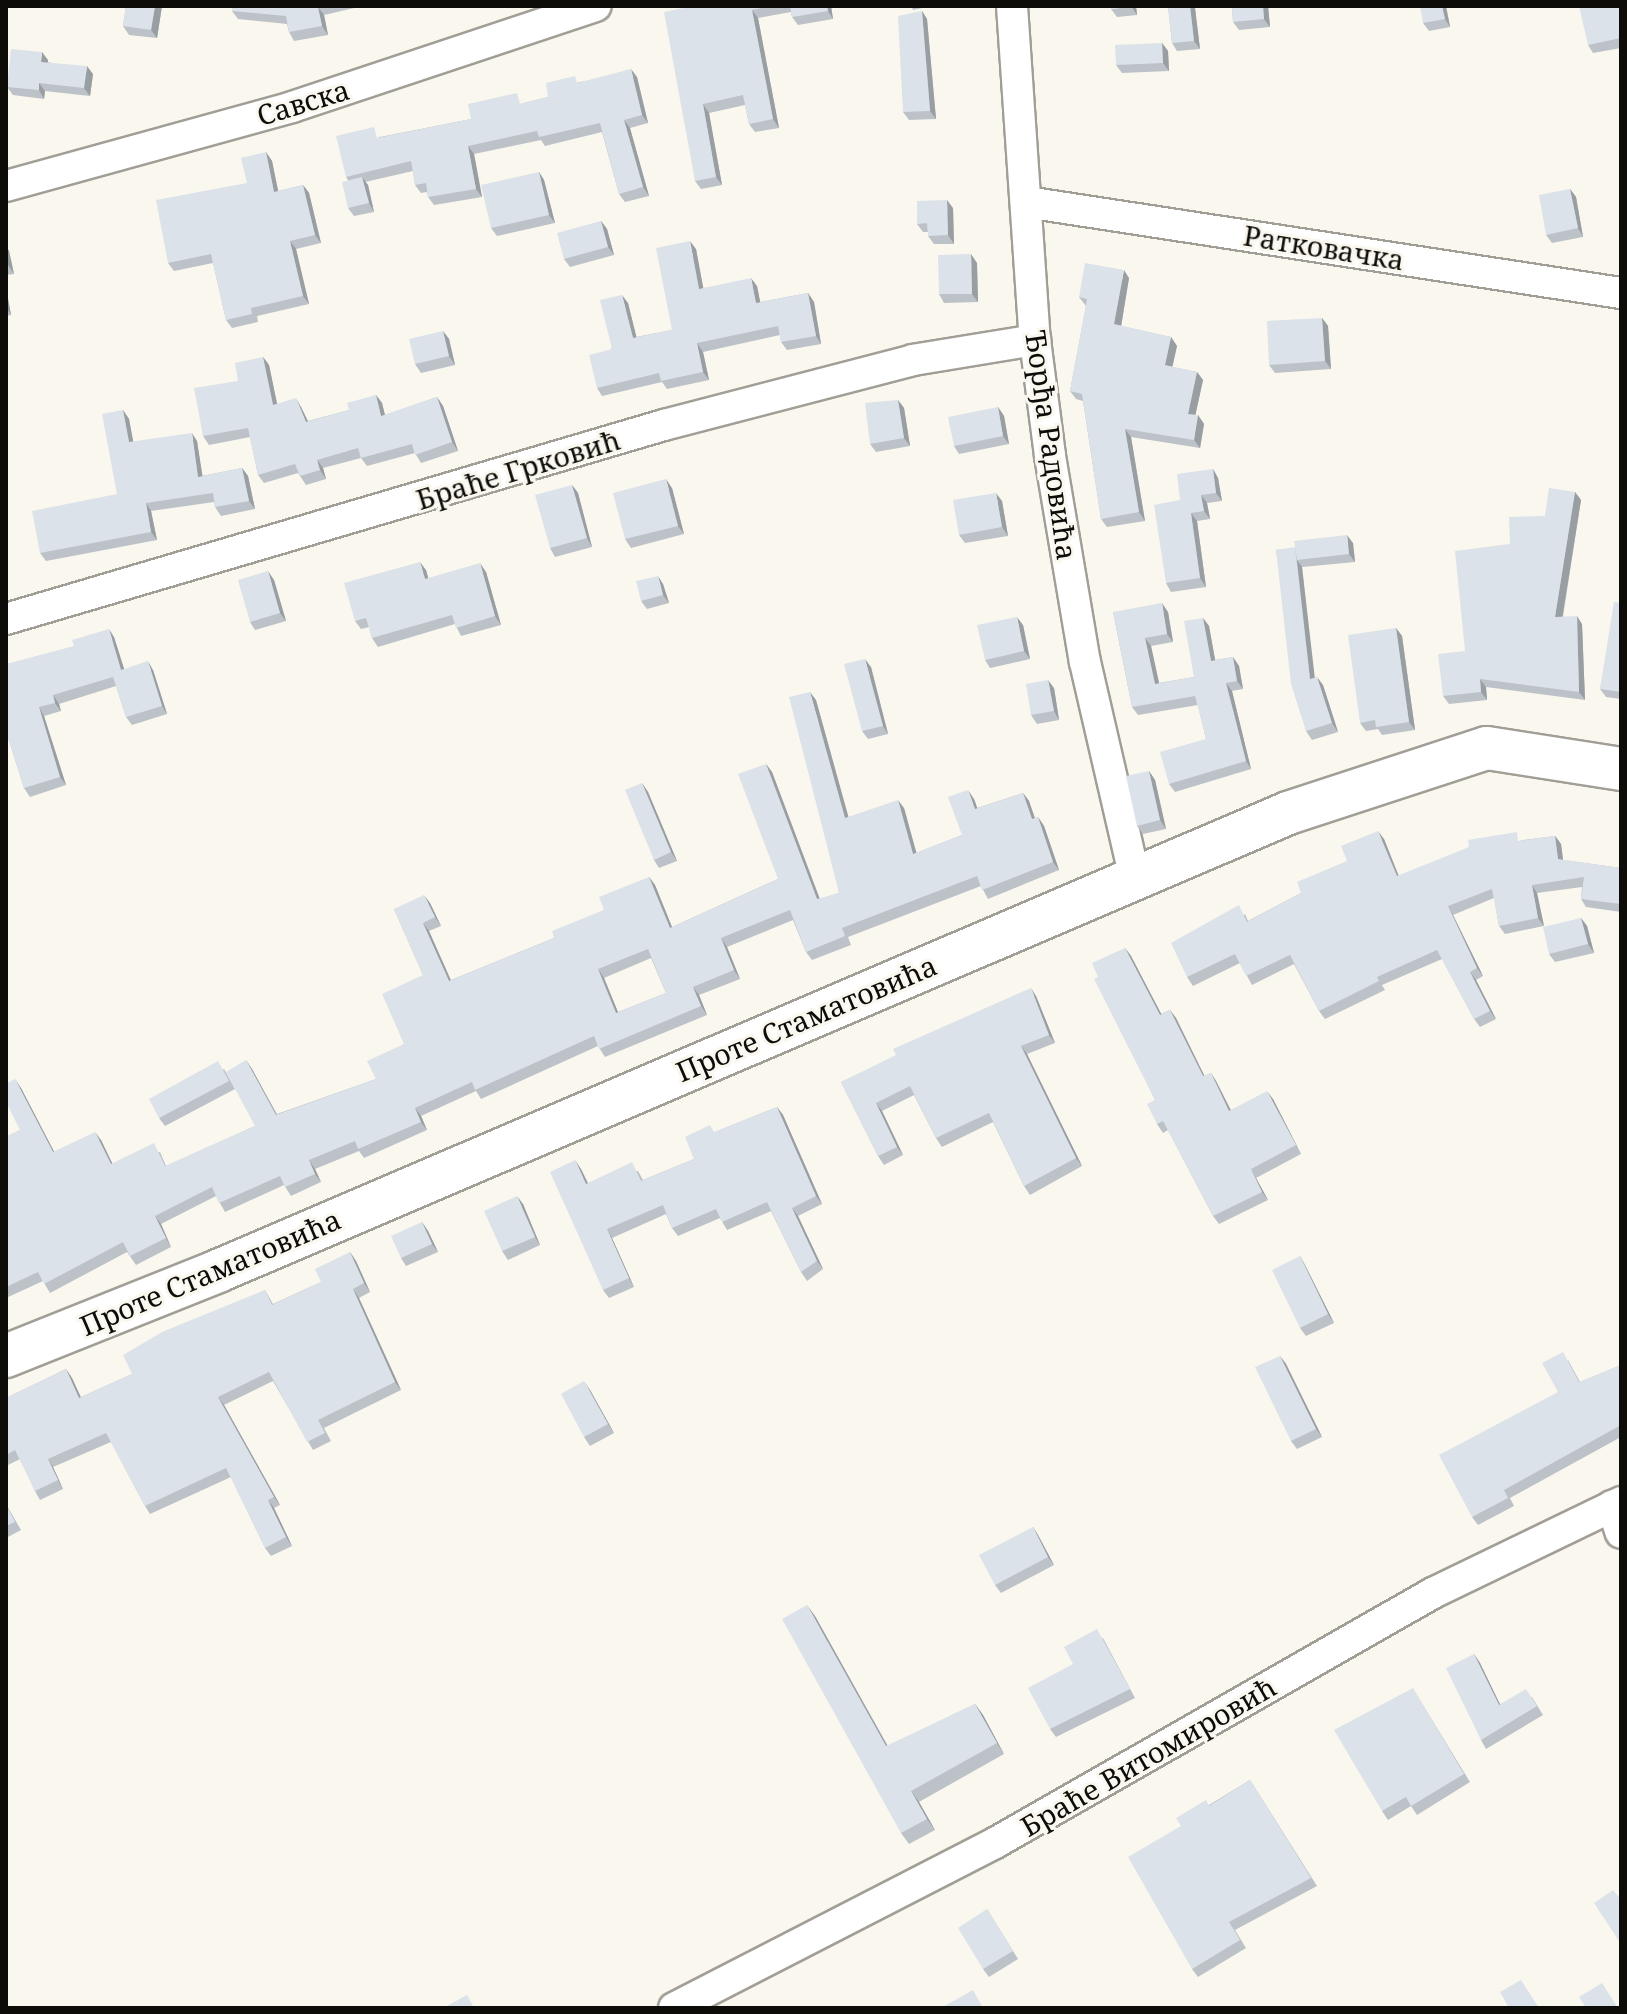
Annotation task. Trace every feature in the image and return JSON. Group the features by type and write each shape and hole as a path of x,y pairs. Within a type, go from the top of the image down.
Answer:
{"street":[{"name":"Савска","path":"6,186 292,107 596,6"},
{"name":"Ђорђа Радовића","path":"1012,6 1035,340 1085,662 1135,878"},
{"name":"Ратковачка","path":"1026,202 1621,293"},
{"name":"Браће Грковић","path":"6,619 664,425 913,360 1035,340"},
{"name":"Проте Стаматовића","path":"6,1356 218,1271 1288,813 1468,752 1521,750 1621,769"},
{"name":"Браће Витомировић","path":"674,2008 995,1843 1433,1593 1618,1514"}],"building":[{"path":"126,6 155,6 151,30 123,26"},
{"path":"232,6 323,6 318,7 322,26 289,32 286,16 232,11"},
{"path":"693,6 771,6 752,10 773,119 749,124 743,95 703,104 716,177 695,181 664,12"},
{"path":"790,6 827,6 828,11 792,17"},
{"path":"1110,6 1131,6 1131,7 1111,9"},
{"path":"1168,6 1190,6 1194,41 1172,43"},
{"path":"1232,6 1263,6 1264,19 1233,22"},
{"path":"1420,6 1442,6 1445,19 1423,23"},
{"path":"1579,6 1619,6 1621,38 1588,45"},
{"path":"922,11 930,111 903,112 898,16"},
{"path":"1162,43 1163,63 1116,65 1115,45"},
{"path":"11,49 42,52 41,62 87,66 84,88 39,83 39,90 7,87"},
{"path":"631,69 642,115 624,120 643,187 619,194 600,123 539,137 537,131 468,146 476,189 428,197 426,183 415,185 411,161 346,177 336,136 374,127 377,138 471,119 468,104 517,93 520,104 548,97 546,83 575,76 577,83"},
{"path":"266,152 274,192 303,185 315,235 290,241 303,296 251,308 252,314 226,320 211,254 168,263 156,200 247,183 241,158"},
{"path":"539,172 549,215 491,228 481,185"},
{"path":"362,177 369,203 348,208 342,182"},
{"path":"1570,189 1578,228 1546,235 1539,195"},
{"path":"947,200 948,235 928,236 927,223 917,224 917,201"},
{"path":"601,221 608,247 564,259 557,233"},
{"path":"690,241 699,289 751,278 756,303 808,293 816,336 781,342 778,326 697,343 703,372 661,381 659,373 597,388 589,355 612,349 600,300 622,295 633,338 672,330 656,248"},
{"path":"971,254 972,294 939,294 938,255"},
{"path":"1085,263 1124,270 1114,324 1171,337 1165,365 1197,372 1188,414 1198,415 1194,440 1125,429 1139,512 1101,519 1082,394 1070,391 1087,299 1079,297"},
{"path":"1322,318 1325,361 1269,365 1267,321"},
{"path":"443,331 449,356 415,364 409,339"},
{"path":"263,357 273,405 296,398 306,422 349,410 347,403 376,395 381,416 437,397 452,442 415,455 412,444 361,458 358,448 317,460 320,470 300,476 295,464 258,475 248,428 203,436 194,388 238,381 235,363"},
{"path":"898,400 904,438 870,444 865,403"},
{"path":"998,407 1003,436 954,446 948,417"},
{"path":"123,410 129,442 192,433 198,477 242,468 249,501 215,507 213,493 146,503 151,532 40,553 32,511 117,494 102,414"},
{"path":"1213,469 1216,493 1201,495 1204,511 1191,513 1200,578 1166,583 1154,505 1180,500 1177,474"},
{"path":"666,479 678,526 625,539 613,493"},
{"path":"572,485 587,538 550,548 535,495"},
{"path":"1549,488 1575,492 1555,617 1577,616 1579,692 1480,679 1481,692 1443,696 1438,654 1465,651 1455,551 1510,544 1509,517 1545,516"},
{"path":"996,493 1002,527 959,535 953,500"},
{"path":"1347,535 1349,554 1297,560 1294,541"},
{"path":"1295,547 1310,679 1317,677 1332,723 1306,731 1291,684 1276,550"},
{"path":"420,562 425,579 480,563 495,616 456,628 452,615 372,638 366,618 355,621 344,583"},
{"path":"268,571 280,613 250,622 238,580"},
{"path":"658,576 663,595 641,601 636,581"},
{"path":"1614,602 1621,603 1621,692 1600,689"},
{"path":"1162,603 1167,634 1145,638 1155,684 1194,677 1184,621 1203,618 1211,661 1233,657 1237,681 1226,683 1246,761 1169,784 1160,752 1206,739 1195,696 1132,707 1113,612"},
{"path":"1017,617 1024,651 985,660 977,625"},
{"path":"1396,628 1409,722 1376,727 1375,720 1360,723 1348,635"},
{"path":"109,629 121,670 148,661 162,706 126,717 113,677 53,695 55,703 39,707 60,777 24,788 6,731 6,664 74,646 72,640"},
{"path":"865,659 883,726 862,731 844,664"},
{"path":"1048,680 1054,711 1031,715 1026,684"},
{"path":"810,692 845,818 898,800 913,854 962,835 948,797 968,790 975,809 1023,793 1032,819 1038,817 1053,862 982,890 977,876 842,928 845,936 806,952 790,910 721,938 734,970 693,987 701,1006 599,1049 594,1036 475,1090 472,1082 415,1108 421,1122 358,1149 355,1141 309,1160 315,1174 285,1187 280,1176 219,1203 212,1187 155,1216 166,1238 130,1256 123,1242 44,1284 38,1272 6,1287 6,1137 20,1130 6,1102 6,1084 15,1079 53,1152 95,1132 111,1164 154,1143 165,1166 255,1126 226,1072 246,1060 276,1115 376,1079 367,1061 404,1044 382,994 423,975 394,909 424,895 435,917 423,923 449,981 554,938 552,931 604,910 599,897 649,877 670,928 778,879 738,774 766,764 817,899 839,893 789,697","holes":["648,949 666,993 616,1013 598,969"]},
{"path":"1149,771 1160,820 1137,826 1126,776"},
{"path":"642,783 671,852 654,860 625,790"},
{"path":"1378,831 1397,876 1469,847 1468,840 1517,832 1518,841 1555,836 1558,859 1621,868 1621,904 1581,899 1584,877 1532,885 1538,918 1499,926 1492,889 1448,906 1477,968 1470,972 1490,1011 1474,1019 1437,950 1377,977 1379,981 1319,1011 1290,955 1246,976 1235,954 1187,977 1171,943 1239,905 1247,922 1301,893 1297,882 1347,861 1341,846"},
{"path":"1581,918 1588,944 1549,954 1543,927"},
{"path":"1125,948 1160,1015 1170,1010 1203,1076 1211,1073 1229,1111 1267,1091 1296,1145 1251,1169 1262,1192 1213,1216 1163,1121 1157,1124 1147,1104 1155,1100 1094,979 1098,977 1092,963"},
{"path":"1031,988 1049,1035 1021,1046 1076,1158 1024,1186 989,1113 936,1138 910,1086 876,1103 897,1147 878,1156 841,1082 896,1055 893,1049"},
{"path":"218,1061 229,1081 159,1118 149,1099"},
{"path":"777,1107 816,1196 792,1208 817,1261 801,1272 767,1202 722,1222 716,1209 672,1228 663,1205 607,1229 629,1278 603,1290 550,1172 575,1160 586,1184 632,1162 641,1181 694,1159 685,1137 710,1125 714,1132"},
{"path":"517,1196 535,1237 502,1251 484,1211"},
{"path":"422,1222 432,1244 401,1258 391,1236"},
{"path":"350,1252 364,1283 353,1289 395,1382 318,1420 325,1433 307,1442 269,1372 218,1397 274,1497 268,1500 286,1537 265,1548 226,1468 145,1506 106,1433 48,1459 58,1480 35,1491 15,1450 6,1455 6,1398 66,1369 79,1398 132,1374 123,1355 162,1332 265,1290 272,1305 321,1282 315,1269"},
{"path":"1300,1256 1328,1314 1300,1328 1272,1270"},
{"path":"1563,1352 1579,1382 1621,1365 1621,1425 1504,1490 1508,1498 1472,1517 1439,1455 1558,1392 1542,1363"},
{"path":"1280,1356 1316,1429 1291,1441 1255,1367"},
{"path":"584,1381 608,1424 584,1437 561,1394"},
{"path":"6,1505 15,1522 6,1526"},
{"path":"1033,1527 1048,1557 995,1585 979,1555"},
{"path":"807,1605 886,1746 975,1704 997,1743 911,1791 927,1819 901,1833 782,1619"},
{"path":"1097,1629 1130,1689 1050,1729 1028,1688 1073,1664 1064,1647"},
{"path":"1474,1654 1499,1705 1526,1689 1537,1706 1481,1740 1446,1668"},
{"path":"1413,1688 1464,1774 1411,1806 1406,1797 1382,1811 1334,1730"},
{"path":"1250,1780 1311,1878 1229,1922 1240,1940 1192,1969 1128,1857 1181,1826 1176,1818 1206,1800 1209,1806"},
{"path":"1613,1890 1621,1900 1621,1944 1594,1903"},
{"path":"987,1909 1013,1951 983,1969 958,1928"},
{"path":"1521,1980 1539,2008 1509,2008 1500,1992"},
{"path":"1602,1983 1618,2008 1586,2008 1579,1997"},
{"path":"973,1990 983,2008 941,2008"},
{"path":"467,1995 474,2008 443,2008"}]}
